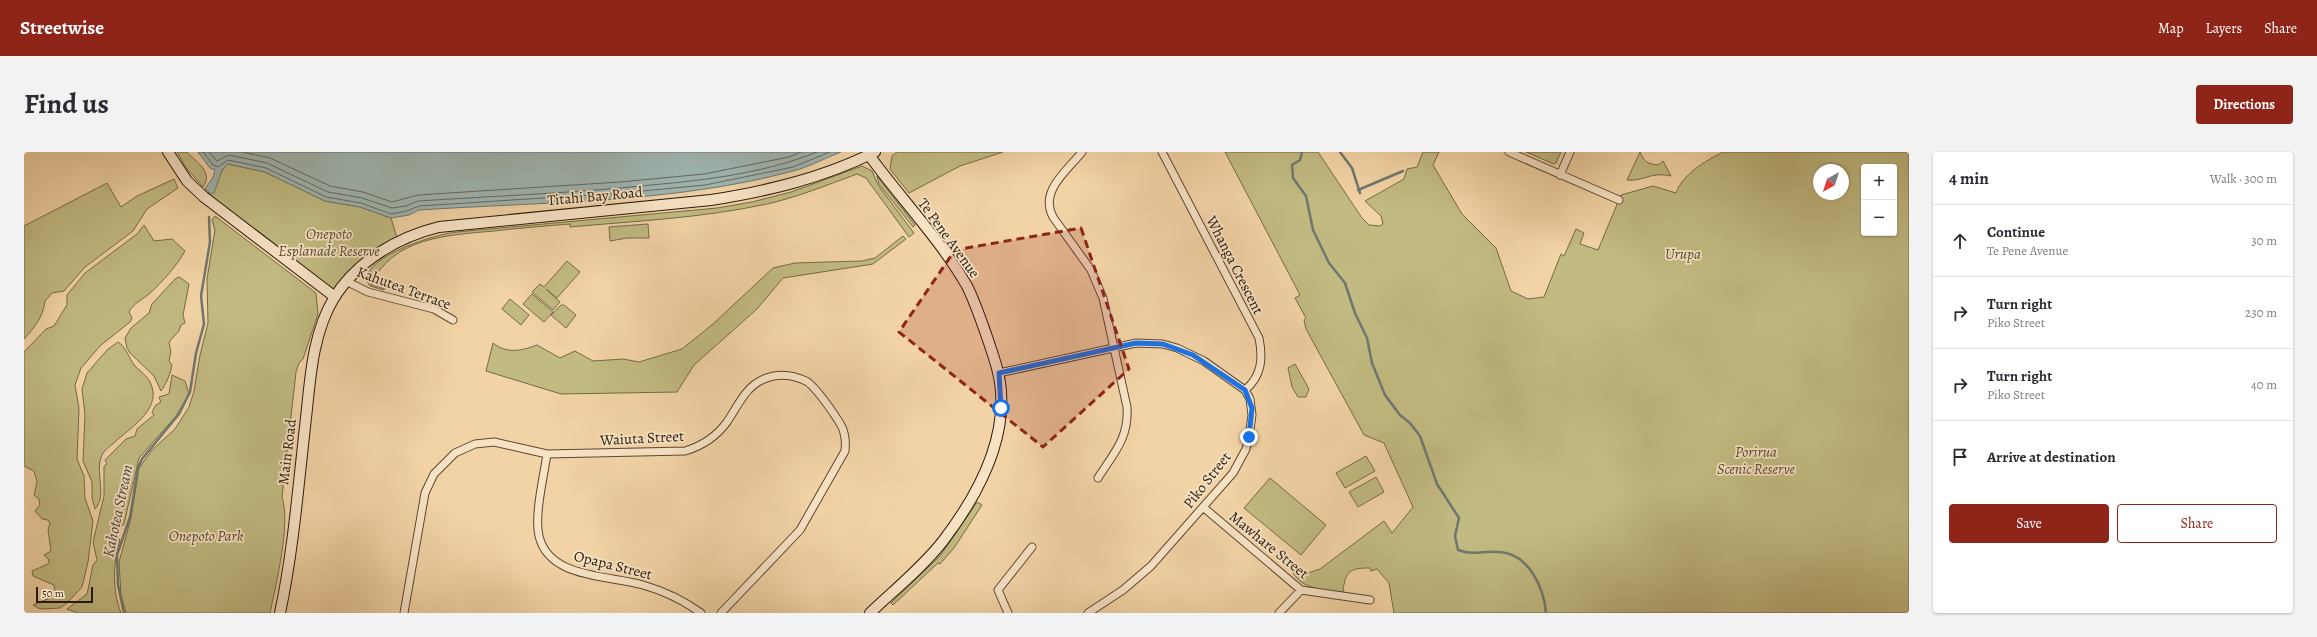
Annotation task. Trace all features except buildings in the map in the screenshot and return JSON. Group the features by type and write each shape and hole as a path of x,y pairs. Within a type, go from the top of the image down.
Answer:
{"main road":[{"path":"168,152 185,177 204,197 334,297"},
{"name":"Titahi Bay Road","path":"334,297 346,282 364,264 398,241 439,227 711,200 790,185 872,153"},
{"name":"Te Pene Avenue","path":"870,613 926,560 942,542 984,474 992,455 999,426 1001,408 999,373 967,286 950,260 872,153"},
{"name":"Main Road","path":"280,613 288,574 313,362 322,324 334,297"}],"street":[{"path":"1082,152 1049,193 1048,209 1096,280 1103,298 1127,407 1128,423 1121,443 1098,478"},
{"name":"Whanga Crescent","path":"1162,152 1259,338 1262,351 1259,373 1252,384 1245,390"},
{"path":"1509,152 1619,200"},
{"path":"1560,175 1570,152"},
{"name":"Kahutea Terrace","path":"346,282 368,292 434,310 453,320"},
{"path":"999,373 1136,343 1163,344 1177,348 1204,361 1245,390"},
{"name":"Waiuta Street","path":"404,613 428,483 440,465 465,447 485,442 504,443 547,454 685,451 696,448 717,434 747,391 756,382 773,376 784,375 807,382 816,390 841,426 846,443 845,451 800,530 721,613"},
{"name":"Piko Street","path":"1088,613 1124,590 1141,576 1233,473 1246,449 1252,415 1250,399 1245,390"},
{"name":"Opapa Street","path":"547,454 538,530 542,543 550,556 557,563 571,569 656,589 679,599 701,613"},
{"name":"Mawhare Street","path":"1203,508 1301,590 1370,600"},
{"path":"1008,613 998,590 1032,547"},
{"path":"1279,613 1301,590"}],"highlighted area":[{"path":"1081,228 1129,369 1043,447 899,332 955,250"}],"green space":[{"path":"177,152 187,152 205,172 206,182 203,187 187,169"},
{"path":"897,152 1003,152 960,166 909,193 890,169 892,156"},
{"name":"Porirua Scenic Reserve","path":"1225,152 1318,152 1362,218 1369,225 1380,226 1383,224 1381,216 1365,201 1404,179 1407,169 1417,167 1423,152 1439,152 1433,165 1462,214 1496,248 1511,291 1528,299 1544,297 1561,254 1564,256 1576,229 1584,233 1580,244 1598,250 1621,195 1653,186 1676,193 1679,186 1689,174 1702,164 1723,152 1909,152 1909,613 1394,613 1389,583 1377,569 1371,571 1370,568 1358,569 1350,572 1345,579 1343,592 1322,590 1308,586 1297,578 1293,572 1308,573 1320,569 1384,521 1392,533 1413,507 1384,443 1364,435 1306,329 1304,320 1306,318 1295,298 1300,295"},
{"path":"1526,152 1561,152 1556,163 1554,164"},
{"path":"1640,152 1643,158 1649,163 1658,165 1663,161 1671,176 1658,175 1638,180 1627,180"},
{"name":"Onepoto Esplanade Reserve","path":"228,164 265,172 325,201 360,207 391,218 398,241 377,254 335,297 204,197"},
{"path":"862,166 872,171 878,185 914,233 909,237 866,178 857,174 790,198 718,213 570,227 570,224 532,227 441,237 407,248 393,257 380,269 371,285 385,289 384,290 370,286 366,280 369,271 378,262 390,254 419,241 447,234 717,208 752,202 791,192"},
{"path":"877,176 915,225 913,227 879,184"},
{"path":"174,179 178,188 147,209 133,231 85,267 64,291 52,293 45,301 38,322 24,339 24,226 107,183 121,207 137,196"},
{"name":"Onepoto Park","path":"215,216 316,293 318,314 303,359 299,363 296,372 282,497 285,523 284,538 270,613 126,613 121,595 119,562 131,518 139,468 152,450 175,429 189,407 194,391 200,355 208,323 207,279 215,230 212,220"},
{"path":"648,224 649,238 627,238 610,241 609,227"},
{"path":"144,225 154,241 172,239 185,251 178,263 164,279 131,309 129,312 132,318 130,322 101,345 81,368 75,385 79,408 77,459 84,476 85,498 93,521 88,562 82,587 66,604 60,608 40,609 33,605 50,598 55,591 54,585 33,576 32,571 48,564 49,560 44,555 51,551 48,530 50,524 48,520 42,519 35,511 40,505 39,499 34,495 37,482 34,471 24,466 24,352 46,329 54,326 67,305 67,295 85,273 137,234"},
{"path":"903,236 906,239 873,264 783,278 757,309 694,365 677,392 561,394 486,371 493,343 509,350 520,350 537,345 560,358 575,351 593,361 623,359 639,362 682,349 713,324 773,268 795,263 862,261 875,258"},
{"path":"567,261 580,272 557,298 546,289 560,302 553,310 532,292 540,284 544,287"},
{"path":"179,277 189,284 183,315 185,323 181,325 179,331 169,342 171,352 169,361 172,365 171,371 161,391 154,376 130,353 127,348 125,338 131,328 149,313 152,304 175,279"},
{"path":"532,294 553,312 544,322 523,304"},
{"path":"510,299 529,315 521,325 502,309"},
{"path":"561,305 564,305 576,315 566,328 551,315"},
{"path":"118,342 123,346 135,366 149,380 153,391 153,400 149,408 138,422 103,453 99,468 101,490 100,497 99,503 95,509 92,498 92,482 83,461 85,415 82,389 87,373 107,350"},
{"path":"1295,364 1309,389 1306,397 1298,397 1292,387 1288,368"},
{"path":"172,375 185,381 189,394 176,416 139,458 124,524 115,533 120,540 114,576 116,595 121,613 78,613 67,609 87,594 93,565 97,560 93,542 104,496 104,466 107,464 105,460 126,439 135,436 137,429 154,415 152,412 156,405 161,402 159,397 169,394"},
{"path":"1366,456 1375,471 1345,488 1336,473"},
{"path":"1376,477 1384,492 1358,507 1349,492"},
{"path":"1270,478 1326,525 1301,555 1244,508"},
{"path":"977,502 982,505 954,548 940,564 938,563 893,605 891,603 940,556"}],"water":[{"path":"198,152 841,152 793,171 748,182 702,189 608,200 419,210 409,215 391,218 360,207 325,201 265,172 228,164 222,170 214,193 211,194 205,189 213,177 215,170 210,168"}],"waterway":[{"path":"1302,152 1300,160 1292,165 1293,178 1306,196 1313,230 1329,263 1345,283 1355,313 1367,338 1372,363 1385,395 1400,415 1410,423 1420,436 1437,484 1459,518 1455,536 1458,550 1469,553 1500,552 1510,554 1519,559 1527,566 1538,583 1545,603 1546,613"},
{"path":"1340,152 1352,168 1360,193"},
{"path":"1358,190 1403,171"},
{"name":"Kahotea Stream","path":"124,613 118,585 117,555 130,517 138,468 142,459 179,414 190,392 196,353 204,324 201,296 210,242 209,217"}],"route":[{"path":"1001,408 999,373 1136,343 1163,344 1177,348 1204,361 1245,390 1250,399 1252,408 1249,437"}],"park label":[{"name":"Urupa","path":"1683,254"}]}
